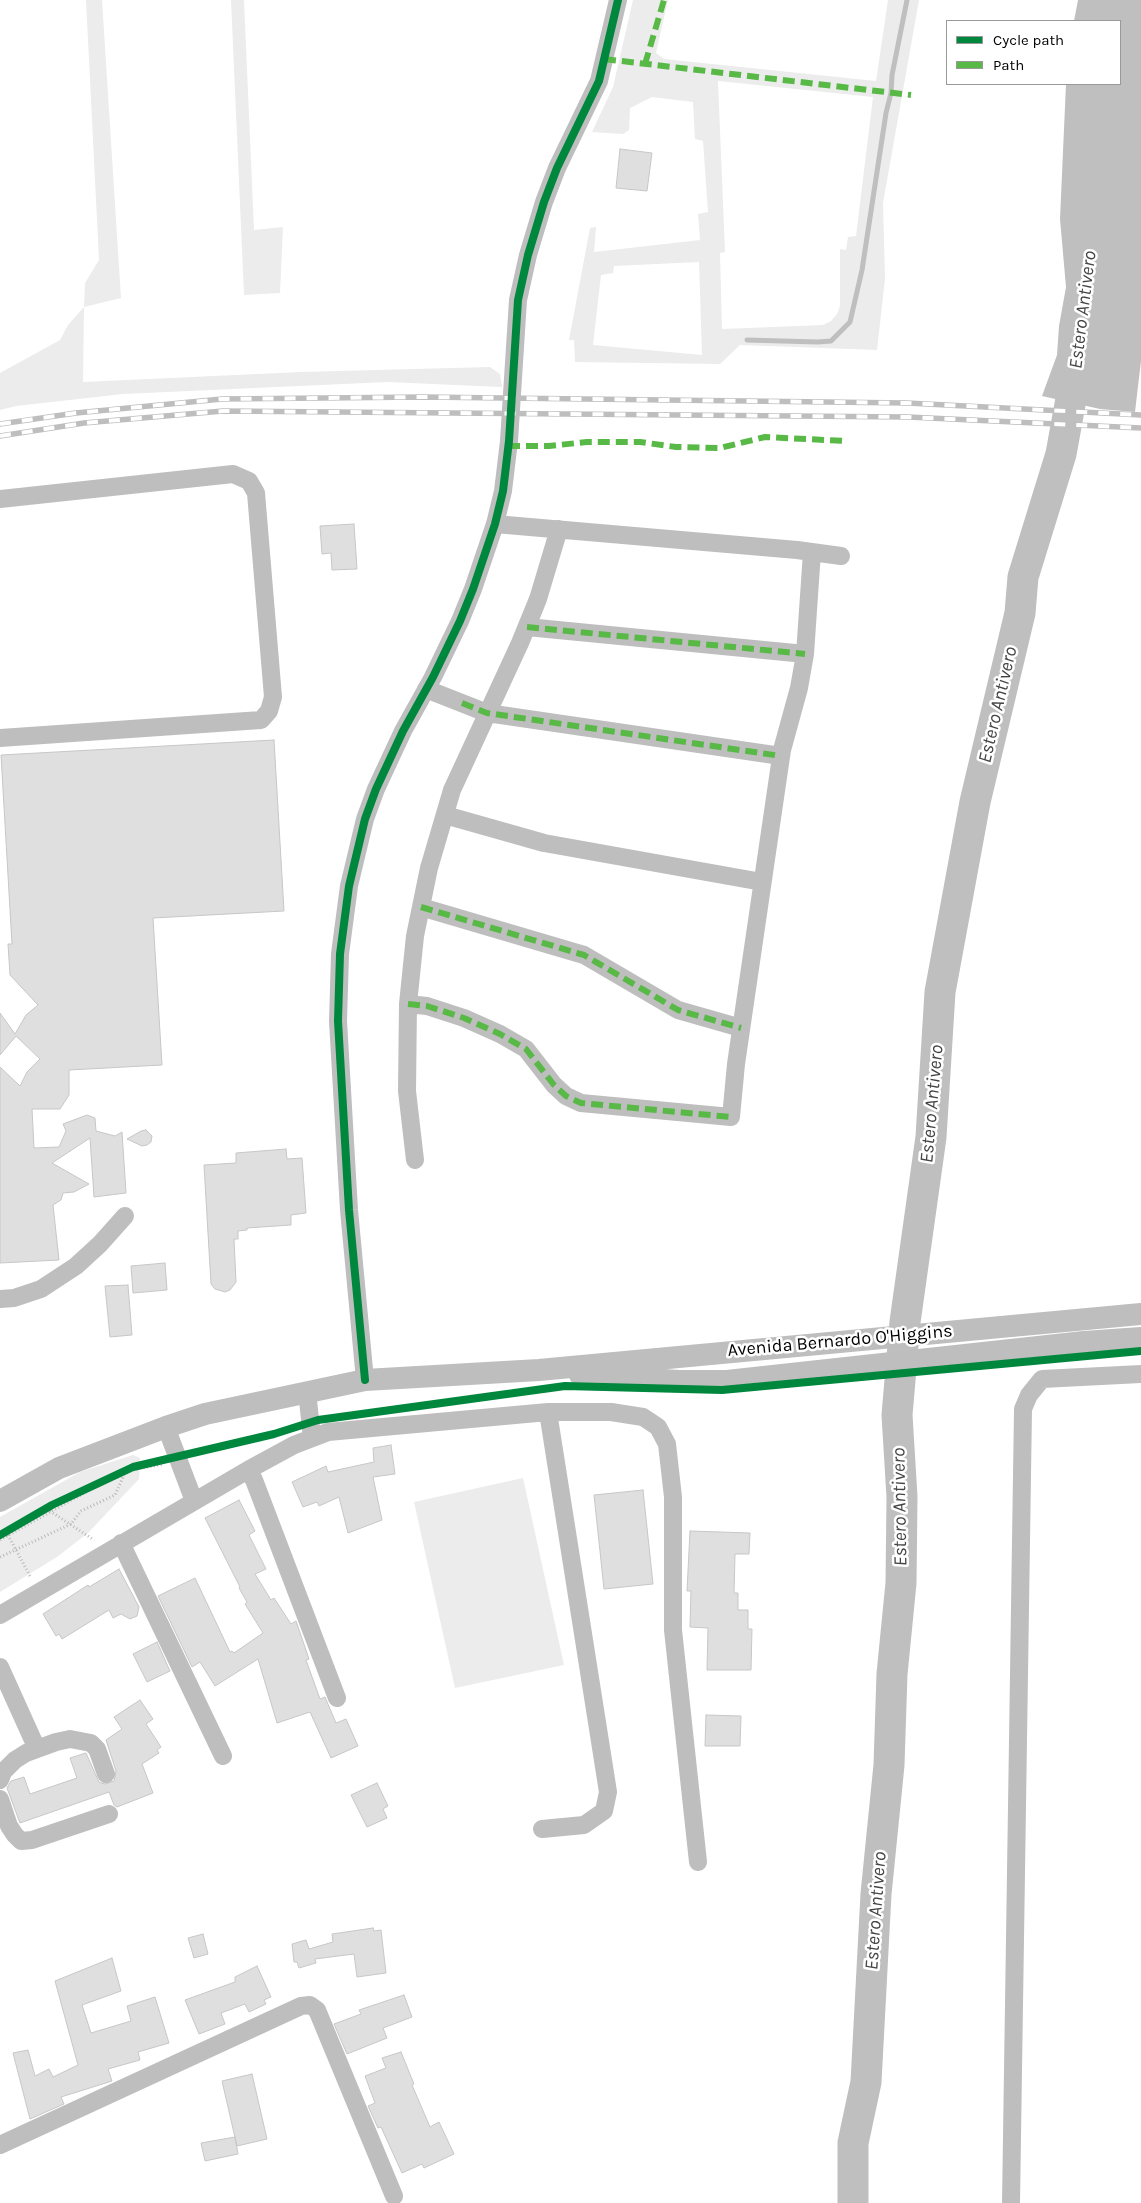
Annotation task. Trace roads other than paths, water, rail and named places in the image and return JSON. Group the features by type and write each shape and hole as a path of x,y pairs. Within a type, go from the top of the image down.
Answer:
{"main road":[{"name":"Avenida Bernardo O'Higgins","path":"0,1501 59,1468 205,1414 365,1380 539,1370 1141,1314"},
{"name":"Avenida Bernardo O'Higgins","path":"539,1370 601,1377 727,1381 1084,1342 1141,1338"}],"street":[{"path":"365,1380 354,1276 338,1021 340,954 349,886 365,819 388,760 426,689 473,589 495,524 503,491 518,300 528,255 544,202 557,168 598,80 618,0"},
{"path":"0,499 233,474 249,481 256,493 273,697 269,711 262,720 0,738"},
{"path":"495,524 841,556"},
{"path":"416,1160 407,1091 408,1004 415,936 429,868 452,790 527,626 538,598 559,529"},
{"path":"408,1004 427,1006 446,1012 500,1034 526,1049 554,1085 566,1096 581,1103 732,1117 741,1028 781,756 805,654 812,552"},
{"path":"527,626 805,654"},
{"path":"426,689 488,713 781,756"},
{"path":"445,815 544,843 762,882"},
{"path":"421,907 584,955 678,1010 741,1028"},
{"path":"0,1299 14,1298 41,1289 82,1260 100,1244 125,1216"},
{"path":"1011,2203 1016,1768 1023,1409 1029,1395 1042,1379 1141,1374"},
{"path":"307,1391 312,1438"},
{"path":"542,1829 584,1826 604,1811 608,1792 548,1412"},
{"path":"0,1615 115,1546 248,1470 294,1445 328,1432 548,1412 611,1412 643,1417 658,1427 667,1444 673,1498 673,1630 698,1862"},
{"path":"166,1427 194,1501"},
{"path":"248,1470 254,1480 337,1698"},
{"path":"115,1546 223,1756"},
{"path":"0,1667 36,1749"},
{"path":"0,1780 3,1772 15,1760 36,1749 70,1739 86,1742 97,1749 106,1774"},
{"path":"0,1799 9,1826 22,1841 32,1840 109,1814"},
{"path":"0,2145 301,2006 310,2005 317,2010 394,2196"}],"water":[{"path":"1078,0 1141,0 1141,361 1135,412 1100,409 1042,396 1057,355 1059,326 1066,287 1060,219 1066,85 1121,85 1121,20 1074,20"}],"waterway":[{"path":"747,340 831,341 850,322 862,270 886,113 891,93 892,75 907,0"},
{"name":"Estero Antivero","path":"853,2203 853,2143 866,2082 876,1894 889,1765 892,1674 901,1583 902,1497 897,1415 905,1322 931,1137 940,992 975,802 1020,613 1023,577 1061,454 1078,360"}],"railway":[{"path":"0,424 76,413 222,399 423,397 907,403 1141,415"},
{"path":"0,436 84,423 223,411 908,417 1141,428"}]}
